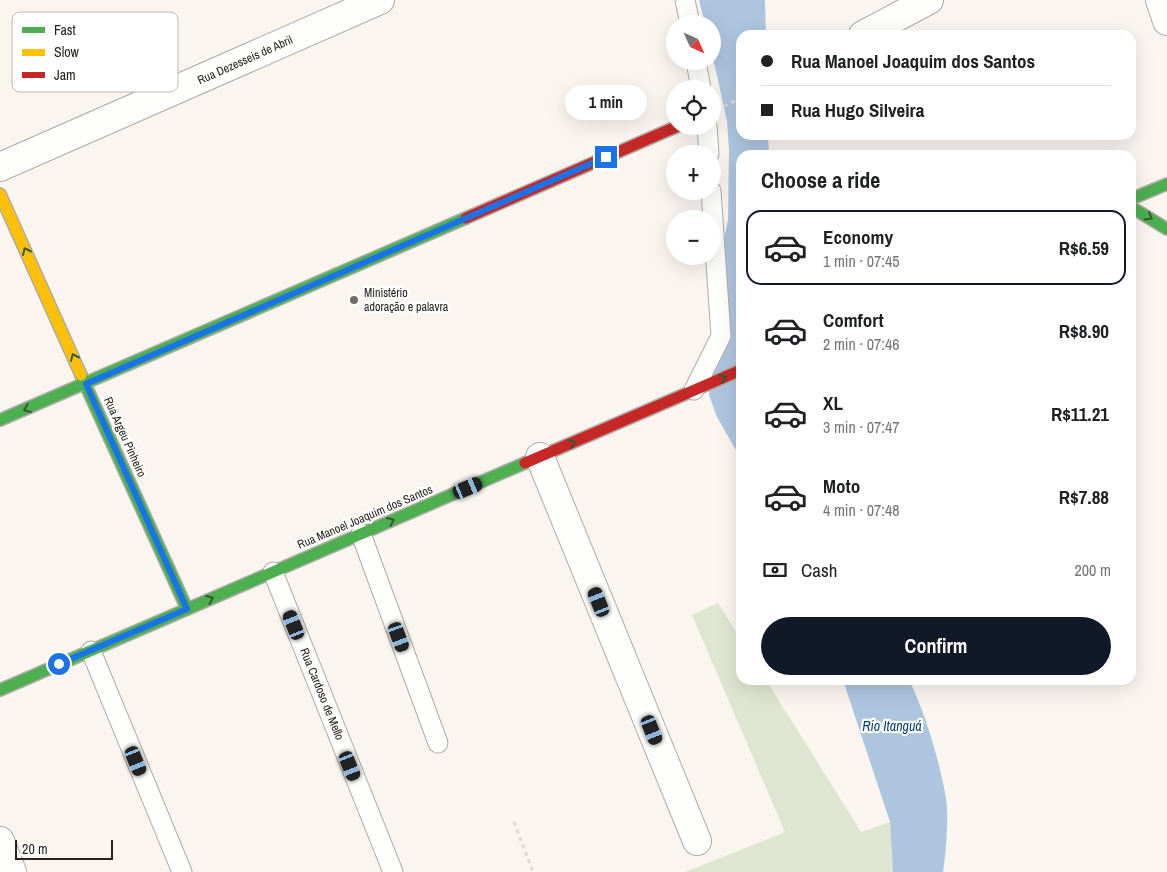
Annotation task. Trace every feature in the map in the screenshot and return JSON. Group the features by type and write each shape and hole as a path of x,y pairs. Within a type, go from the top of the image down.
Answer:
{"street":[{"name":"Rua Dezesseis de Abril","path":"178,89 380,0"},
{"path":"873,30 930,0"},
{"path":"1160,0 1167,21"},
{"name":"Rua Dezesseis de Abril","path":"0,168 172,92"},
{"path":"0,420 666,131"},
{"path":"1136,197 1167,184"},
{"name":"Rua Argeu Pinheiro","path":"0,194 187,609"},
{"path":"1136,210 1167,229"},
{"name":"Rua Manoel Joaquim dos Santos","path":"0,690 736,372"},
{"path":"540,457 698,841"},
{"path":"0,841 12,872"}],"lane":[{"path":"685,0 688,15"},
{"path":"699,388 721,336 712,200"},
{"path":"361,534 438,743"},
{"name":"Rua Cardoso de Mello","path":"273,572 393,872"},
{"path":"91,651 182,872"}],"path":[{"path":"722,107 736,100"},
{"path":"514,822 534,872"}],"green space":[{"path":"718,603 736,632 736,685 769,685 861,832 890,822 893,872 685,872 785,832 692,615"}],"water":[{"path":"699,0 765,0 766,30 736,30 736,140 768,140 769,150 736,150 736,450 717,417 709,395 722,250 728,220 729,150 727,121 721,94 721,80 718,80 716,70 721,70 721,15 703,15"},
{"name":"Rio Itanguá","path":"845,685 911,685 931,738 946,798 947,825 943,872 893,872 890,822"}],"traffic: fast":[{"path":"1136,197 1167,184"},
{"path":"1136,210 1167,229"},
{"path":"0,420 466,218"},
{"path":"81,375 187,609"},
{"path":"0,690 525,463"}],"traffic: slow":[{"path":"0,194 81,375"}],"traffic: jam":[{"path":"466,218 666,131"},
{"path":"525,463 736,372"}],"place":[{"name":"Ministério adoração e palavra","path":"354,300"}],"route":[{"path":"59,664 187,609 86,384 606,157"}]}
